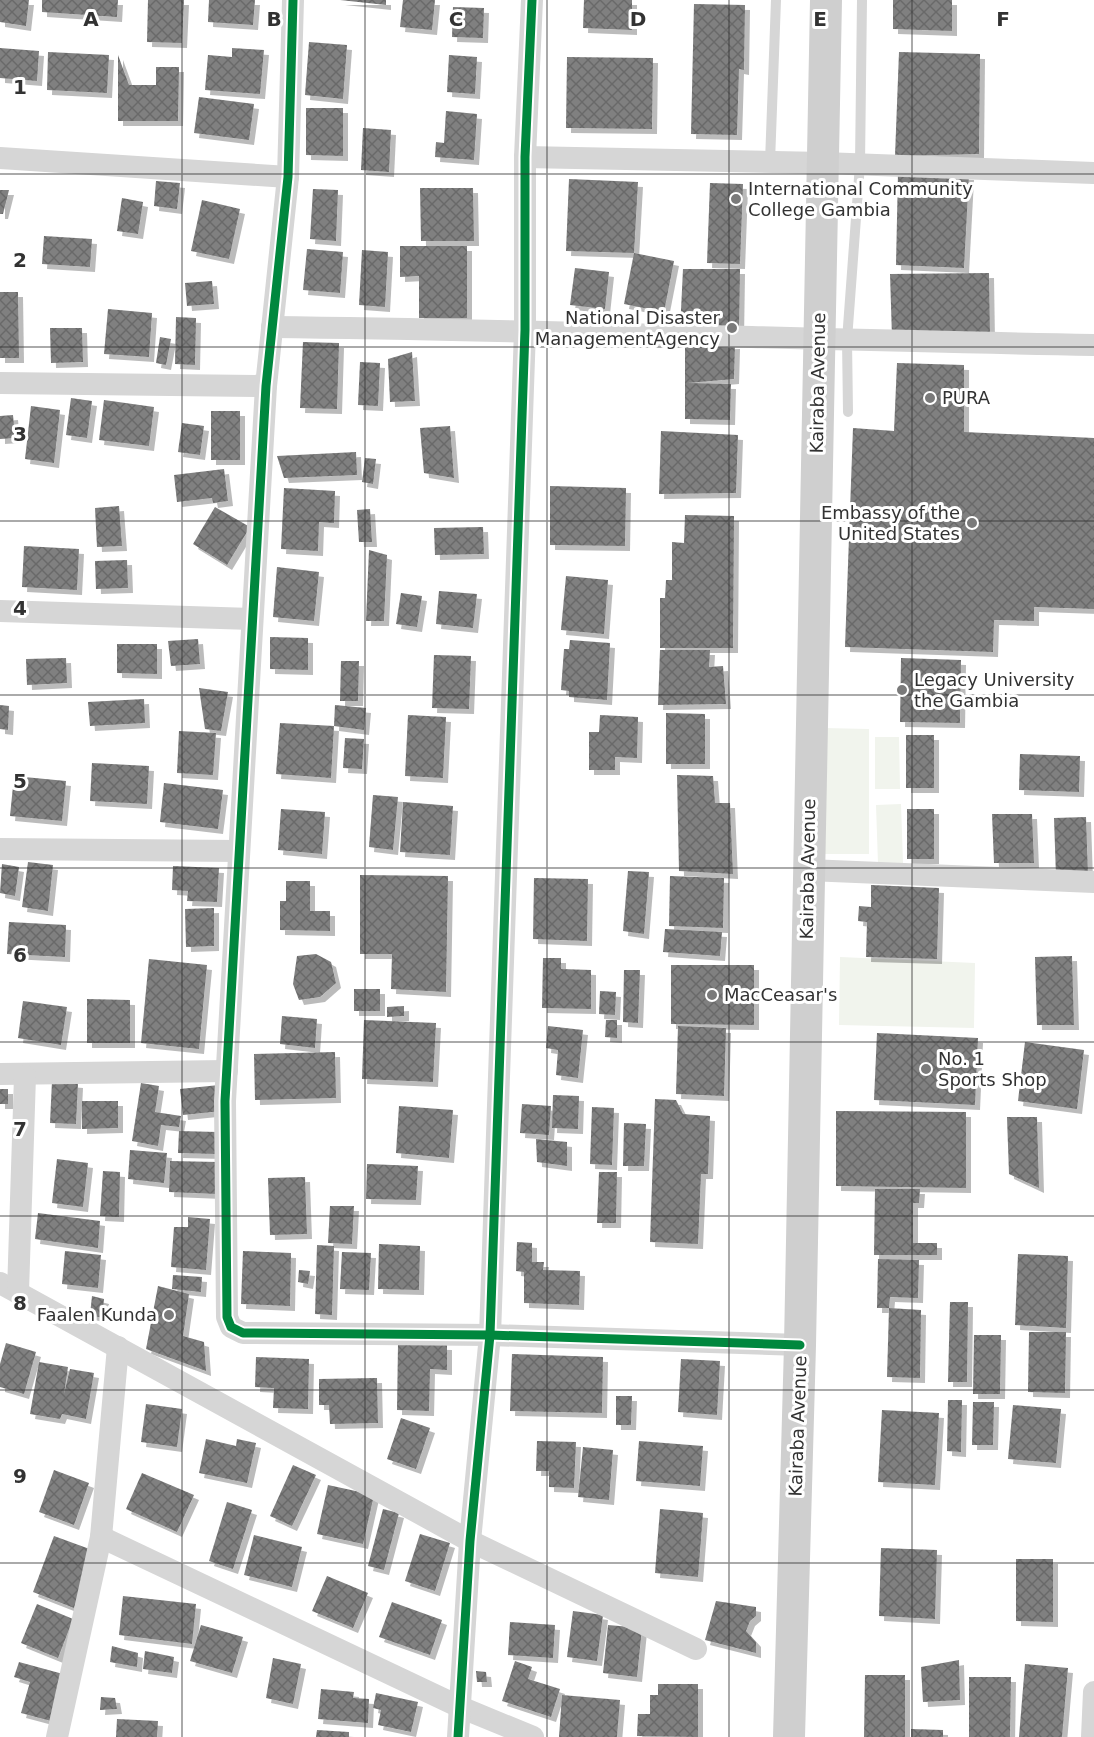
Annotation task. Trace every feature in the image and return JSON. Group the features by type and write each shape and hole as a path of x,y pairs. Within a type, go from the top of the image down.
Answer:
{"street":[{"path":"293,0 288,177 266,386 238,850 227,1071 227,1317 231,1327 243,1333 490,1335 800,1345"},
{"path":"458,1737 470,1541 490,1335 525,330 525,157 532,0"},
{"name":"Kairaba Avenue","path":"789,1737 800,1345 808,870 833,340 823,163 826,0"},
{"path":"525,157 860,164 1094,173"},
{"path":"0,158 288,177"},
{"path":"272,327 525,330 833,340 1094,345"},
{"path":"0,383 266,386"},
{"path":"0,611 252,619"},
{"path":"0,849 238,850"},
{"path":"808,870 1094,882"},
{"path":"0,1074 25,1076 227,1071"},
{"path":"25,1076 9,1288 470,1541 696,1649"},
{"path":"57,1737 101,1537 118,1347"},
{"path":"101,1537 460,1707 533,1737"},
{"path":"1092,1737 1094,1692"}],"lane":[{"path":"770,162 776,0"},
{"path":"848,412 833,340 860,164 862,0"}],"shaded area":[{"path":"824,728 869,729 869,854 824,854"},
{"path":"875,737 899,737 900,789 875,789"},
{"path":"901,804 903,863 878,864 876,805"},
{"path":"840,957 975,963 974,1028 839,1025"}],"building":[{"path":"0,0 29,0 26,26 0,22"},
{"path":"42,0 118,0 117,17 42,12"},
{"path":"148,0 184,0 182,43 147,42"},
{"path":"209,0 255,0 253,25 208,22"},
{"path":"340,0 386,0 386,5"},
{"path":"403,0 435,0 432,30 400,27"},
{"path":"584,0 632,0 632,30 583,28"},
{"path":"893,0 952,0 952,31 893,29"},
{"path":"694,4 745,5 744,70 739,69 737,135 691,134"},
{"path":"453,7 484,8 483,38 452,37"},
{"path":"309,42 347,45 343,99 305,95"},
{"path":"0,48 39,51 37,81 0,78"},
{"path":"232,48 264,50 260,94 205,90 208,55 232,57"},
{"path":"48,52 109,55 107,93 47,90"},
{"path":"899,52 980,54 979,154 895,156"},
{"path":"118,55 129,85 156,85 156,67 179,67 178,121 118,121"},
{"path":"449,55 477,57 475,94 447,92"},
{"path":"567,57 653,58 652,129 566,128"},
{"path":"199,97 254,104 249,140 194,133"},
{"path":"306,108 343,108 343,156 306,155"},
{"path":"446,111 477,114 474,160 435,157 436,142 444,143"},
{"path":"363,128 391,130 389,172 361,170"},
{"path":"898,172 969,175 964,268 896,265"},
{"path":"569,179 638,182 634,253 566,251"},
{"path":"156,181 180,183 177,209 154,206"},
{"path":"710,183 743,184 740,264 707,263"},
{"path":"420,188 473,188 474,241 421,241"},
{"path":"313,189 338,190 336,241 310,239"},
{"path":"0,190 9,190 3,214 0,214"},
{"path":"122,198 143,202 138,234 117,231"},
{"path":"202,200 240,209 229,259 191,251"},
{"path":"44,236 92,239 90,267 42,264"},
{"path":"400,246 467,246 467,318 419,318 419,276 400,277"},
{"path":"307,249 343,252 340,293 303,290"},
{"path":"362,250 388,252 385,307 359,305"},
{"path":"634,253 674,261 664,312 624,304"},
{"path":"575,268 609,272 605,309 570,305"},
{"path":"683,269 740,269 739,334 680,331"},
{"path":"989,273 990,336 892,337 890,274"},
{"path":"212,281 214,304 187,306 185,283"},
{"path":"0,292 18,292 19,358 0,358"},
{"path":"108,309 152,313 149,357 104,354"},
{"path":"176,317 196,318 195,365 175,364"},
{"path":"50,328 82,328 83,362 51,363"},
{"path":"160,337 171,339 166,365 156,363"},
{"path":"303,342 339,343 337,409 300,408"},
{"path":"735,344 734,379 688,383 731,384 730,420 685,419 685,346"},
{"path":"412,352 415,401 390,402 388,359"},
{"path":"360,362 380,363 378,406 358,405"},
{"name":"Embassy of the United States","path":"897,363 964,365 964,432 1094,438 1094,609 1034,607 1034,621 994,620 993,652 845,647 853,428 894,431"},
{"path":"71,398 92,401 87,438 66,435"},
{"path":"104,400 154,407 149,446 99,440"},
{"path":"31,406 60,410 54,463 25,459"},
{"path":"211,411 240,411 240,460 211,460"},
{"path":"13,415 15,438 0,439 0,416"},
{"path":"182,423 204,426 200,455 178,452"},
{"path":"450,426 454,478 424,473 420,428"},
{"path":"661,431 738,435 736,493 659,494"},
{"path":"356,452 357,475 284,478 277,456"},
{"path":"365,458 376,459 373,484 362,482"},
{"path":"224,469 228,501 213,503 212,498 177,502 174,475"},
{"path":"550,486 626,488 625,546 550,545"},
{"path":"284,488 335,491 334,523 319,522 318,551 281,549"},
{"path":"119,506 122,546 97,547 95,508"},
{"path":"215,507 250,527 227,565 193,544"},
{"path":"370,509 372,542 359,542 357,510"},
{"path":"685,515 734,516 733,648 660,648 660,598 665,598 666,580 672,580 672,542 684,543"},
{"path":"483,527 484,554 435,555 434,528"},
{"path":"24,546 79,549 77,590 22,587"},
{"path":"369,550 387,555 384,621 366,621"},
{"path":"127,560 128,588 96,589 95,561"},
{"path":"277,567 319,572 314,621 273,617"},
{"path":"566,576 608,580 604,634 561,630"},
{"path":"439,591 477,594 473,628 436,624"},
{"path":"401,593 422,596 417,627 396,624"},
{"path":"270,637 308,638 308,670 270,669"},
{"path":"198,639 200,664 171,666 168,641"},
{"path":"570,640 610,643 607,700 569,697 569,691 561,690 564,649 569,649"},
{"path":"117,644 157,644 157,674 117,673"},
{"path":"660,650 710,650 709,667 723,666 726,704 658,705"},
{"path":"434,655 471,656 469,709 432,708"},
{"path":"66,658 67,683 27,685 26,659"},
{"path":"901,658 961,660 960,723 900,722"},
{"path":"341,661 359,661 358,701 340,701"},
{"path":"199,688 228,692 221,731 205,729"},
{"path":"144,699 145,723 90,726 88,702"},
{"path":"0,705 9,706 8,730 0,729"},
{"path":"335,705 366,708 364,730 334,726"},
{"path":"666,713 705,714 705,764 666,764"},
{"path":"408,715 446,717 443,778 405,776"},
{"path":"600,715 638,717 637,758 615,757 615,770 589,770 589,732 599,732"},
{"path":"280,723 334,726 331,778 276,774"},
{"path":"179,731 216,733 213,775 177,773"},
{"path":"906,735 934,735 934,788 906,788"},
{"path":"345,738 364,739 362,769 343,768"},
{"path":"1020,754 1080,756 1079,792 1019,790"},
{"path":"92,763 149,766 147,804 90,801"},
{"path":"677,775 713,776 715,803 730,803 733,874 679,871"},
{"path":"14,776 66,781 62,821 10,816"},
{"path":"164,783 223,790 218,829 160,822"},
{"path":"373,795 398,797 393,850 369,847"},
{"path":"403,802 453,806 450,855 400,852"},
{"path":"281,809 325,812 322,854 278,850"},
{"path":"907,809 934,809 934,859 907,859"},
{"path":"992,814 1032,814 1034,863 994,863"},
{"path":"1086,817 1088,875 1056,876 1054,818"},
{"path":"28,862 53,865 48,911 22,907"},
{"path":"2,864 19,867 15,896 0,893"},
{"path":"173,866 219,868 217,902 187,901 188,891 172,890"},
{"path":"628,871 649,872 644,934 623,931"},
{"path":"360,875 448,876 446,992 391,989 392,954 360,954"},
{"path":"670,876 724,878 723,928 669,926"},
{"path":"534,878 588,879 587,941 533,939"},
{"path":"286,881 310,881 310,911 330,911 330,931 280,930 280,901 286,901"},
{"path":"871,885 939,888 937,959 866,957 867,922 858,921 859,906 871,907"},
{"path":"214,908 214,946 186,947 185,909"},
{"path":"9,922 66,925 65,957 7,954"},
{"path":"665,929 722,932 720,956 663,952"},
{"path":"316,954 331,962 336,983 320,997 299,1000 293,984 297,956"},
{"path":"1072,956 1074,1025 1037,1025 1035,957"},
{"path":"543,958 561,958 561,969 591,970 591,1009 542,1008"},
{"path":"149,959 207,965 199,1049 141,1043"},
{"name":"MacCeasar's","path":"671,965 754,965 754,1025 671,1024"},
{"path":"624,970 640,970 638,1023 623,1022"},
{"path":"354,989 380,989 380,1011 354,1011"},
{"path":"600,991 616,992 615,1015 599,1014"},
{"path":"87,999 130,1000 130,1043 87,1043"},
{"path":"23,1001 67,1007 61,1045 18,1038"},
{"path":"404,1006 404,1016 387,1017 387,1007"},
{"path":"282,1016 317,1019 315,1048 280,1044"},
{"path":"364,1020 436,1023 433,1082 362,1079"},
{"path":"606,1020 617,1020 617,1038 605,1037"},
{"path":"548,1026 583,1030 578,1078 556,1075 558,1050 546,1048"},
{"path":"678,1026 726,1028 724,1096 676,1094"},
{"name":"No. 1 Sports Shop","path":"877,1033 978,1038 975,1105 874,1100"},
{"path":"1025,1042 1084,1050 1077,1109 1018,1101"},
{"path":"335,1052 336,1098 255,1100 254,1054"},
{"path":"52,1081 78,1083 76,1124 50,1123"},
{"path":"141,1083 159,1086 155,1112 181,1116 179,1127 161,1125 158,1146 132,1141"},
{"path":"219,1085 222,1111 183,1115 180,1089"},
{"path":"0,1089 8,1089 8,1104 0,1104"},
{"path":"553,1095 579,1096 578,1129 552,1128"},
{"path":"655,1099 676,1100 683,1114 710,1116 708,1174 701,1174 698,1244 650,1242"},
{"path":"82,1101 118,1101 118,1128 82,1129"},
{"path":"522,1104 551,1106 549,1135 520,1133"},
{"path":"399,1106 453,1110 449,1158 396,1153"},
{"path":"592,1107 614,1108 612,1165 590,1164"},
{"path":"836,1111 966,1112 966,1188 836,1186"},
{"path":"1007,1117 1037,1117 1039,1188 1009,1174"},
{"path":"624,1123 646,1124 644,1166 623,1166"},
{"path":"179,1131 217,1132 217,1154 178,1153"},
{"path":"536,1139 567,1142 567,1166 537,1162"},
{"path":"130,1150 167,1153 164,1183 128,1179"},
{"path":"57,1159 88,1163 83,1207 52,1203"},
{"path":"170,1161 218,1162 217,1194 169,1192"},
{"path":"367,1164 418,1166 416,1200 366,1199"},
{"path":"103,1171 120,1172 119,1217 100,1216"},
{"path":"599,1172 617,1172 616,1223 597,1223"},
{"path":"305,1177 307,1234 270,1235 268,1178"},
{"path":"875,1189 920,1189 919,1203 913,1203 913,1243 937,1243 937,1255 874,1255"},
{"path":"330,1206 354,1206 352,1244 328,1243"},
{"path":"38,1213 100,1221 98,1248 35,1239"},
{"path":"188,1217 210,1219 206,1270 171,1267 174,1227 188,1227"},
{"path":"517,1242 532,1243 532,1262 544,1262 543,1270 580,1271 579,1305 524,1303 524,1272 516,1271"},
{"path":"379,1244 420,1246 419,1290 378,1289"},
{"path":"317,1245 334,1246 332,1315 315,1314"},
{"path":"65,1251 101,1255 98,1288 62,1284"},
{"path":"243,1251 291,1253 290,1306 241,1304"},
{"path":"342,1252 371,1253 369,1290 340,1289"},
{"path":"1018,1254 1068,1256 1066,1328 1015,1325"},
{"path":"878,1259 919,1260 918,1298 890,1297 889,1308 877,1308"},
{"path":"299,1270 310,1271 308,1284 298,1282"},
{"path":"173,1275 202,1277 201,1292 172,1289"},
{"name":"Faalen Kunda","path":"158,1286 189,1294 183,1336 204,1342 206,1371 146,1349"},
{"path":"92,1296 104,1299 102,1318 90,1315"},
{"path":"950,1302 968,1302 967,1382 948,1382"},
{"path":"889,1308 921,1310 920,1378 887,1377"},
{"path":"1029,1332 1066,1332 1065,1393 1028,1392"},
{"path":"974,1335 1001,1335 1000,1394 973,1394"},
{"path":"6,1343 36,1352 24,1394 0,1387 0,1364"},
{"path":"398,1344 447,1345 447,1370 430,1369 429,1411 397,1410"},
{"path":"512,1354 603,1357 602,1413 510,1411"},
{"path":"256,1357 309,1359 308,1409 273,1408 274,1388 255,1387"},
{"path":"681,1359 720,1361 717,1415 678,1412"},
{"path":"39,1362 68,1367 64,1394 70,1369 94,1373 86,1419 62,1414 60,1419 30,1414"},
{"path":"377,1378 378,1423 330,1424 329,1405 319,1405 319,1379"},
{"path":"616,1396 632,1396 631,1425 616,1425"},
{"path":"948,1400 962,1400 961,1452 947,1451"},
{"path":"973,1402 994,1402 993,1445 972,1445"},
{"path":"146,1404 182,1409 177,1447 141,1442"},
{"path":"1013,1405 1061,1409 1056,1463 1008,1459"},
{"path":"882,1410 939,1413 935,1485 878,1482"},
{"path":"401,1418 430,1428 416,1469 387,1459"},
{"path":"206,1439 236,1446 237,1439 256,1443 247,1483 199,1473"},
{"path":"537,1441 576,1442 574,1488 549,1487 549,1471 536,1471"},
{"path":"639,1441 703,1446 700,1486 636,1481"},
{"path":"583,1447 613,1450 609,1500 578,1497"},
{"path":"293,1465 316,1475 292,1526 270,1516"},
{"path":"54,1470 89,1483 74,1525 39,1512"},
{"path":"142,1473 194,1495 177,1532 126,1509"},
{"path":"328,1485 374,1495 363,1544 317,1534"},
{"path":"227,1502 252,1510 233,1569 209,1561"},
{"path":"383,1509 399,1513 384,1570 368,1566"},
{"path":"660,1509 703,1513 698,1577 655,1573"},
{"path":"420,1534 450,1543 435,1591 405,1581"},
{"path":"254,1535 302,1547 292,1587 244,1575"},
{"path":"54,1536 95,1551 74,1608 33,1592"},
{"path":"881,1548 937,1550 935,1619 879,1616"},
{"path":"1016,1559 1053,1559 1053,1622 1016,1621"},
{"path":"327,1576 368,1593 353,1628 312,1611"},
{"path":"123,1596 196,1604 192,1644 119,1635"},
{"path":"716,1601 756,1607 756,1616 750,1621 746,1631 756,1642 756,1653 705,1640"},
{"path":"392,1602 442,1620 430,1655 379,1637"},
{"path":"37,1604 73,1619 58,1658 21,1643"},
{"path":"573,1611 603,1615 597,1661 567,1657"},
{"path":"510,1622 555,1625 553,1658 508,1655"},
{"path":"201,1625 243,1637 232,1673 190,1661"},
{"path":"608,1625 642,1628 637,1677 603,1673"},
{"path":"112,1646 138,1653 137,1667 110,1662"},
{"path":"145,1651 174,1657 172,1673 143,1669"},
{"path":"273,1658 301,1664 293,1704 266,1698"},
{"path":"959,1660 960,1700 923,1702 921,1667"},
{"path":"515,1661 532,1667 528,1679 560,1689 551,1717 502,1701"},
{"path":"19,1662 63,1674 51,1721 21,1713 30,1682 14,1677"},
{"path":"1025,1664 1068,1668 1062,1737 1019,1737"},
{"path":"476,1671 486,1672 487,1682 477,1682"},
{"path":"865,1675 905,1675 905,1737 864,1737"},
{"path":"969,1677 1011,1677 1010,1737 969,1737"},
{"path":"658,1684 698,1684 698,1737 637,1736 638,1714 650,1714 650,1695 658,1695"},
{"path":"321,1689 354,1692 353,1698 369,1699 368,1723 318,1719"},
{"path":"376,1693 418,1702 411,1732 378,1725 381,1710 373,1708"},
{"path":"562,1695 620,1700 617,1737 559,1737"},
{"path":"101,1697 115,1698 117,1709 100,1710"},
{"path":"117,1719 158,1721 157,1737 116,1737"},
{"path":"911,1729 943,1730 943,1737 911,1737"},
{"path":"317,1730 349,1732 349,1737 316,1737"}],"cycle path":[{"path":"293,0 288,177 266,386 225,1101 227,1317 231,1327 243,1333 490,1335 800,1345"},
{"path":"458,1737 470,1541 490,1335 525,330 525,157 532,0"}],"place":[{"name":"International Community College Gambia","path":"736,199"},
{"name":"National Disaster ManagementAgency","path":"732,328"},
{"name":"PURA","path":"930,398"},
{"name":"Embassy of the United States","path":"972,523"},
{"name":"Legacy University the Gambia","path":"902,690"},
{"name":"MacCeasar's","path":"712,995"},
{"name":"No. 1 Sports Shop","path":"926,1069"},
{"name":"Faalen Kunda","path":"169,1315"}]}
